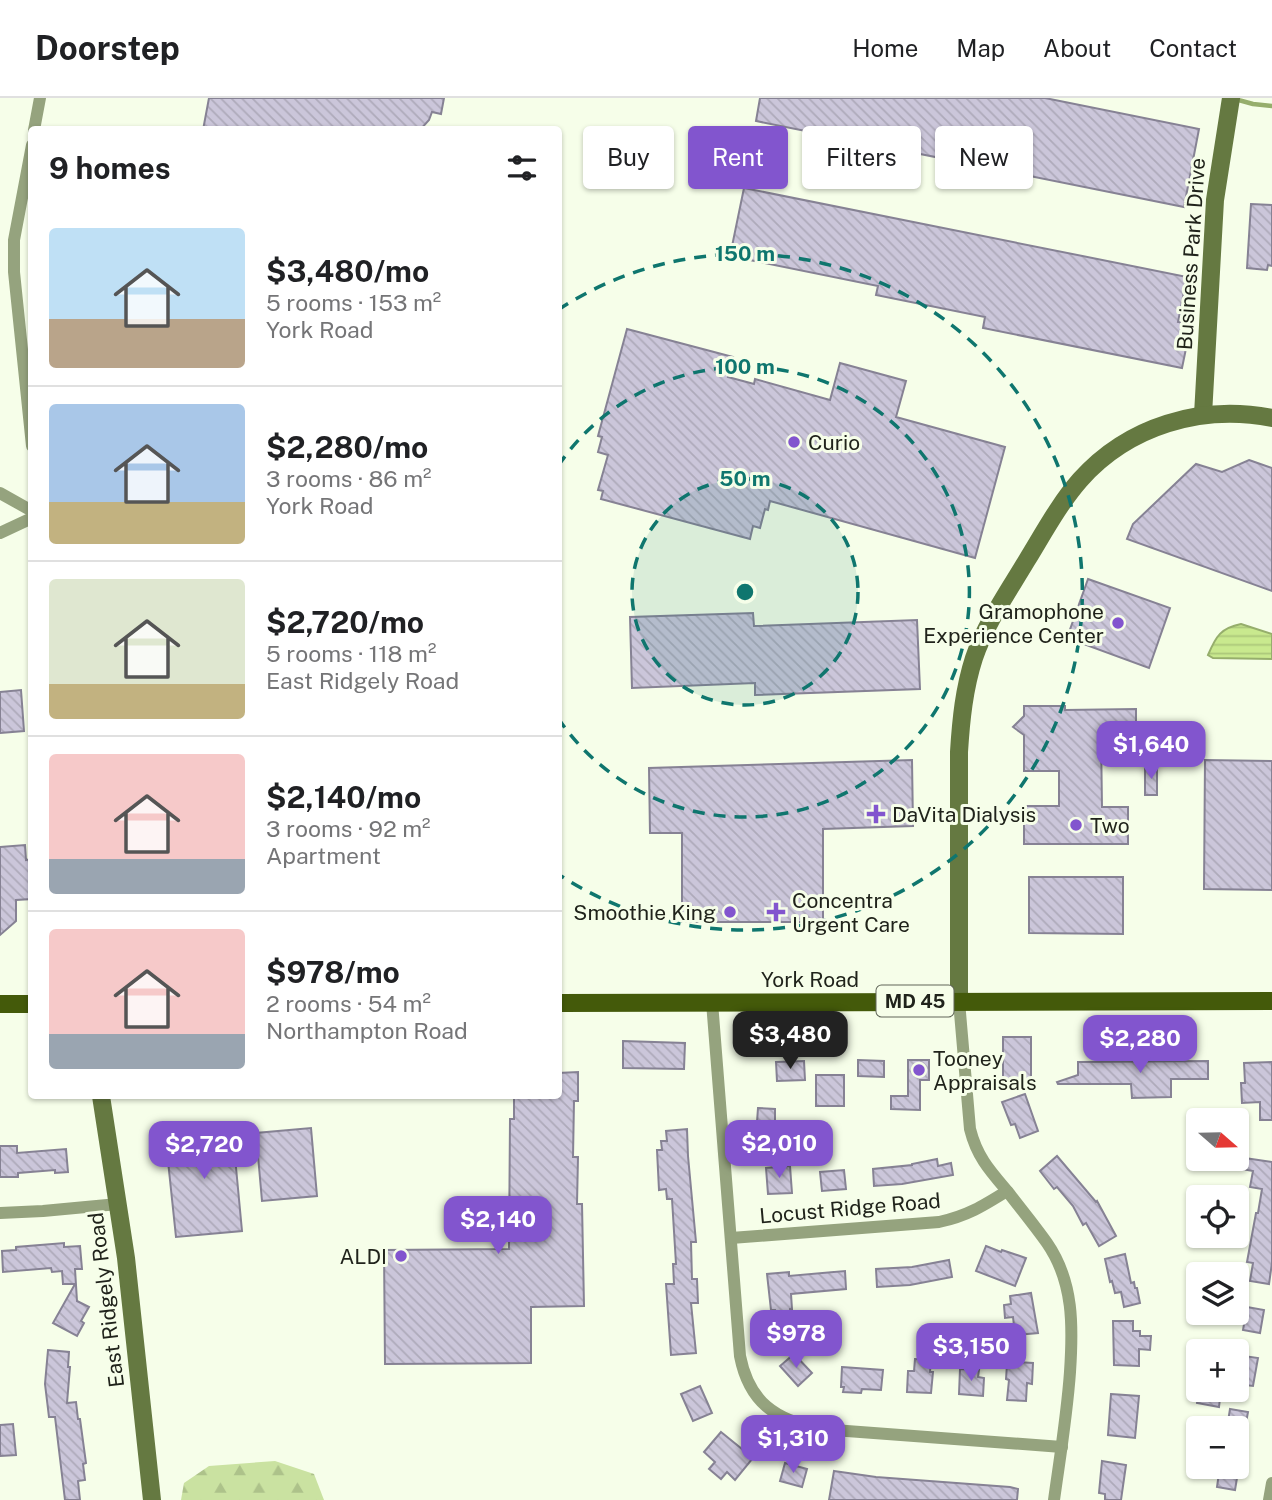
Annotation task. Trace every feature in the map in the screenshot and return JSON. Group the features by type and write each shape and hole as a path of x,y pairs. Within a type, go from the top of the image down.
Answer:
{"main road":[{"name":"York Road","path":"562,1003 1272,1000"},
{"path":"0,1004 28,1004"}],"street":[{"path":"35,126 40,98"},
{"name":"Business Park Drive","path":"1203,415 1215,200 1231,100"},
{"path":"28,166 14,240 14,272 28,407"},
{"path":"1054,1500 1067,1415 1072,1342 1072,1314 1067,1290 1061,1268 1050,1247 988,1170 970,1129 959,1001 959,752 964,698 974,658 986,631 1043,534 1079,481 1114,450 1138,435 1169,422 1203,415 1244,414 1272,418"},
{"path":"0,493 28,509"},
{"path":"0,533 28,520"},
{"path":"712,1002 740,1356 752,1390 764,1406 780,1417 820,1429 1062,1447"},
{"name":"East Ridgely Road","path":"101,1099 126,1258 152,1500"},
{"name":"Locust Ridge Road","path":"731,1238 939,1222 981,1208 1007,1191"},
{"path":"0,1213 118,1204"},
{"path":"1269,1500 1272,1483"}],"green space":[{"path":"275,1461 314,1474 324,1500 181,1500 184,1483 209,1466"}],"shaded area":[{"path":"1241,624 1272,634 1272,659 1213,658 1208,655 1220,634"}],"building":[{"path":"209,98 444,98 441,114 432,112 424,126 204,126"},
{"path":"760,98 1045,98 1199,129 1184,207 1033,177 1033,126 935,126 935,157 921,154 921,126 802,126 802,130 756,121"},
{"path":"744,189 749,189 1187,277 1178,322 1191,324 1182,368 983,328 985,317 876,295 878,286 730,256"},
{"path":"1251,204 1272,205 1272,266 1268,265 1267,270 1247,268"},
{"name":"Curio","path":"627,329 733,357 728,377 754,384 755,379 830,400 840,363 906,381 896,417 1005,447 975,558 770,501 760,528 753,526 750,539 601,499 603,491 598,490 608,455 598,452 602,437 598,436"},
{"path":"1249,460 1272,468 1272,591 1127,539 1133,524 1196,464 1222,472"},
{"name":"Gramophone Experience Center","path":"1088,579 1170,608 1149,668 1067,638"},
{"path":"753,613 754,626 917,620 920,689 755,695 755,683 632,688 630,617"},
{"path":"21,690 24,731 0,733 0,692"},
{"path":"1024,706 1065,706 1065,710 1136,709 1136,735 1101,735 1102,807 1128,807 1128,844 1024,844 1024,806 1059,806 1059,771 1024,771 1024,735 1013,727 1024,716"},
{"path":"912,760 913,826 823,829 823,922 682,922 682,833 650,833 649,768"},
{"path":"1205,760 1272,761 1272,890 1204,889"},
{"path":"1145,767 1157,767 1157,795 1145,795"},
{"path":"25,845 28,860 28,899 16,900 16,921 0,935 0,847"},
{"path":"1029,877 1123,877 1123,934 1029,933"},
{"path":"1003,1037 1031,1037 1031,1079 1003,1079"},
{"path":"623,1041 685,1043 684,1069 623,1068"},
{"path":"858,1060 884,1061 884,1077 858,1076"},
{"path":"908,1060 929,1060 929,1080 920,1080 920,1110 891,1109 891,1096 908,1096"},
{"path":"804,1061 805,1080 777,1081 776,1062"},
{"path":"1208,1061 1208,1079 1171,1079 1171,1097 1132,1098 1131,1084 1057,1082 1078,1075 1078,1062"},
{"path":"1272,1062 1272,1120 1260,1120 1260,1102 1242,1103 1244,1063"},
{"path":"578,1072 578,1101 574,1101 573,1157 578,1157 577,1204 582,1204 584,1306 531,1307 531,1363 385,1364 384,1250 509,1249 510,1119 514,1119 514,1099 562,1099 562,1073"},
{"path":"816,1075 844,1075 844,1106 816,1106"},
{"path":"1025,1094 1038,1131 1020,1138 1015,1124 1011,1125 1002,1102"},
{"path":"758,1108 775,1109 775,1122 757,1122"},
{"path":"232,1125 242,1231 176,1237 166,1142 176,1131"},
{"path":"311,1128 317,1196 262,1201 256,1133"},
{"path":"687,1129 696,1242 691,1242 692,1279 697,1279 698,1303 691,1303 696,1353 671,1355 666,1284 674,1284 673,1264 676,1264 672,1199 667,1199 666,1189 659,1190 657,1150 662,1150 661,1141 667,1141 666,1131"},
{"path":"0,1146 17,1146 17,1153 66,1149 68,1172 55,1173 55,1170 18,1173 18,1177 0,1177"},
{"path":"1057,1156 1097,1201 1116,1236 1099,1246 1073,1206 1057,1187 1054,1189 1040,1171"},
{"path":"937,1159 938,1166 951,1163 953,1175 874,1186 873,1169"},
{"path":"1250,1159 1272,1162 1272,1263 1269,1284 1250,1281 1253,1263 1247,1262 1262,1189 1250,1187 1253,1171 1250,1170"},
{"path":"790,1166 792,1193 768,1194 766,1168"},
{"path":"844,1170 846,1189 822,1191 820,1172"},
{"path":"64,1243 64,1247 80,1246 82,1269 75,1269 77,1301 89,1307 77,1336 53,1323 75,1284 63,1284 62,1271 52,1272 51,1268 3,1272 2,1251 16,1250 16,1247"},
{"path":"986,1246 1026,1258 1015,1286 976,1271"},
{"path":"1125,1254 1131,1283 1134,1282 1137,1288 1140,1303 1124,1307 1121,1292 1115,1293 1112,1281 1110,1282 1105,1259"},
{"path":"949,1260 952,1277 910,1285 877,1287 876,1269 912,1267"},
{"path":"845,1271 846,1289 791,1294 790,1317 776,1318 775,1310 771,1310 767,1274 789,1272 789,1276"},
{"path":"1031,1293 1038,1333 1015,1335 1013,1317 1005,1318 1004,1305 1011,1304 1010,1296"},
{"path":"1249,1307 1264,1310 1260,1333 1243,1330 1244,1325 1249,1325"},
{"path":"1113,1321 1133,1321 1133,1331 1140,1331 1140,1336 1151,1336 1150,1350 1139,1349 1139,1366 1114,1365"},
{"path":"48,1350 69,1352 67,1403 76,1402 86,1463 83,1464 85,1480 78,1481 80,1500 65,1500 55,1417 49,1417 45,1384"},
{"path":"794,1354 812,1373 798,1386 780,1366"},
{"path":"1249,1357 1258,1358 1253,1386 1249,1386"},
{"path":"915,1359 931,1360 931,1393 907,1392 908,1371 914,1371"},
{"path":"1016,1362 1033,1363 1032,1384 1027,1383 1026,1401 1007,1400 1007,1364 1015,1365"},
{"path":"842,1367 883,1370 881,1390 843,1392"},
{"path":"960,1369 979,1370 978,1377 984,1378 983,1396 959,1394"},
{"path":"700,1386 712,1413 693,1421 681,1394"},
{"path":"1111,1394 1139,1396 1135,1438 1108,1435"},
{"path":"1197,1402 1220,1402 1219,1407"},
{"path":"1230,1409 1248,1412 1247,1416 1229,1416"},
{"path":"13,1424 16,1455 0,1456 0,1425"},
{"path":"721,1432 753,1458 735,1480 727,1472 721,1479 709,1469 715,1462 704,1452"},
{"path":"1102,1461 1126,1465 1121,1500 1105,1500 1105,1494 1099,1493"},
{"path":"785,1463 807,1469 802,1487 780,1481"},
{"path":"834,1471 876,1477 1010,1487 1018,1489 1017,1500 829,1500"},
{"path":"1218,1479 1237,1479 1235,1490 1217,1487"}],"waterway":[{"path":"1235,99 1272,106"}],"place":[{"name":"Curio","path":"794,442"},
{"name":"Gramophone Experience Center","path":"1118,623"},
{"name":"DaVita Dialysis","path":"876,814"},
{"name":"Two","path":"1076,825"},
{"name":"Smoothie King","path":"730,912"},
{"name":"Concentra Urgent Care","path":"776,912"},
{"name":"Tooney Appraisals","path":"919,1070"},
{"name":"ALDI","path":"401,1256"}]}
